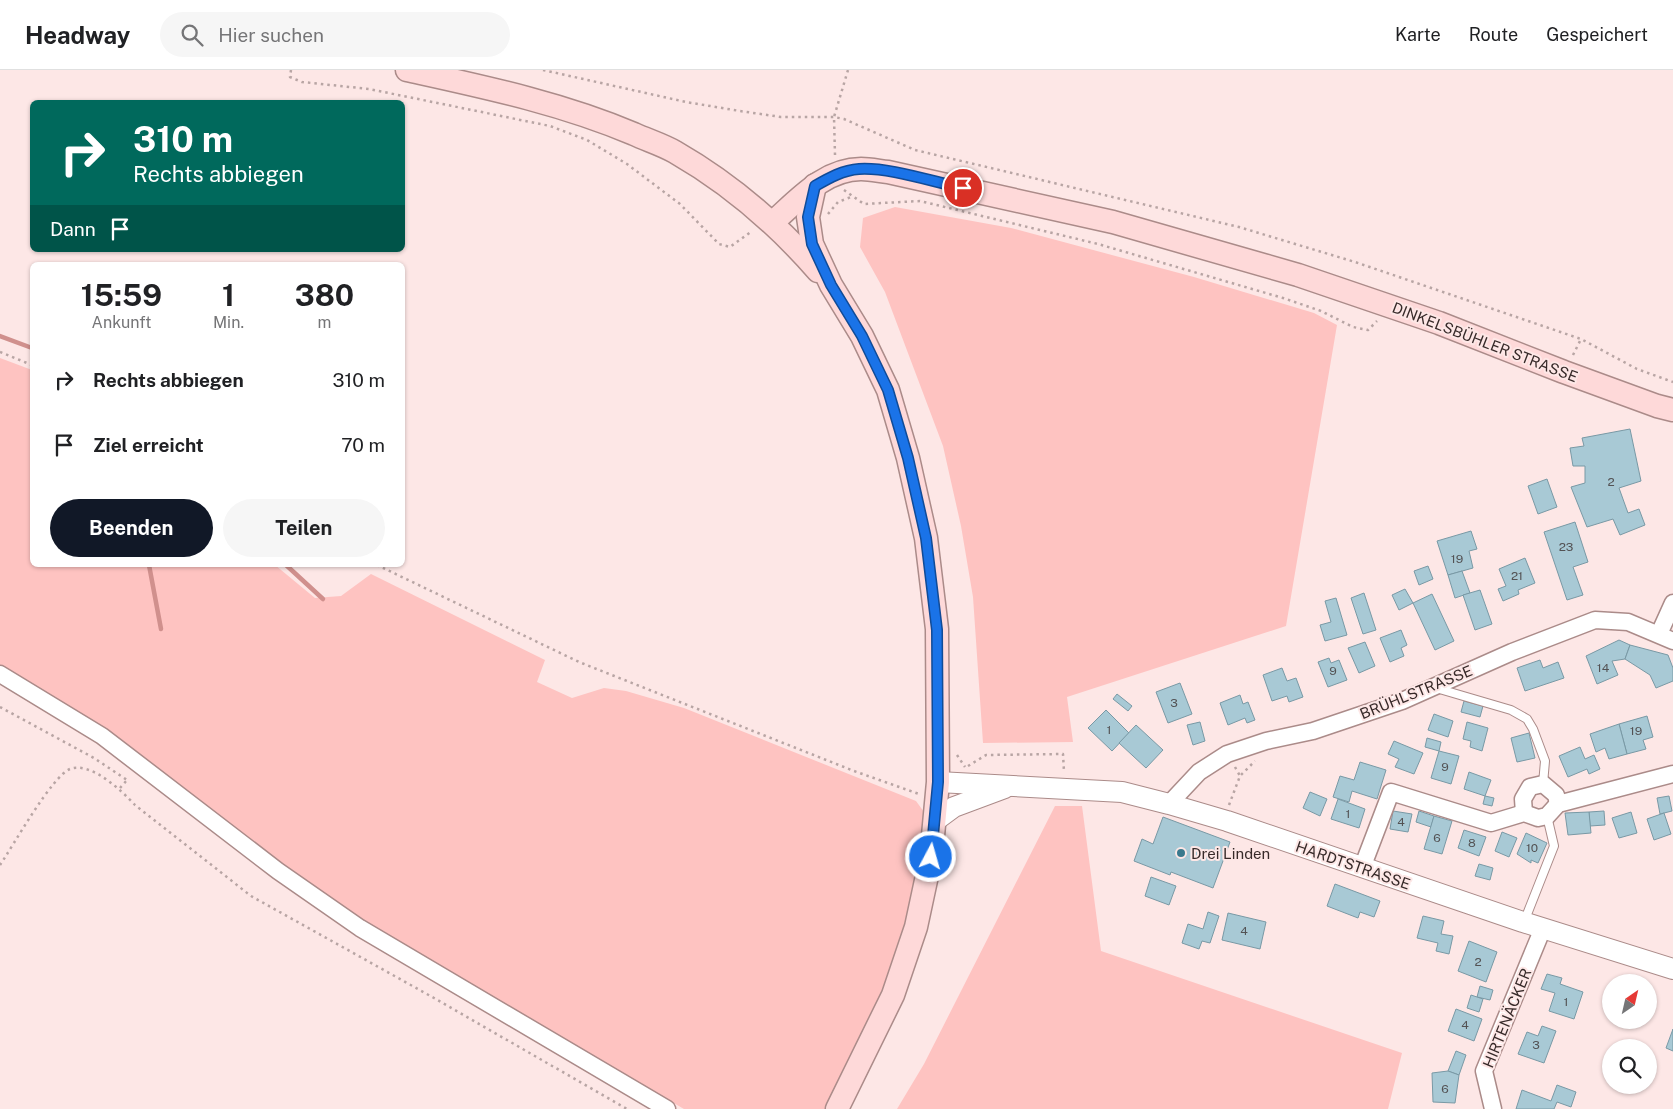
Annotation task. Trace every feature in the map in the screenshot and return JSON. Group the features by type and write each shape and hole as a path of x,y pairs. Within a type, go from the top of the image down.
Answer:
{"main road":[{"path":"407,70 525,97 597,118 674,151 724,182 769,221 831,285"},
{"name":"DINKELSBÜHLER STRASSE","path":"769,221 815,186 835,175 859,169 888,172 1113,222 1298,276 1388,306 1638,399 1673,410"},
{"path":"815,186 808,217 812,244 831,285 862,336 888,390 908,458 926,538 937,630 938,789 931,857 916,927 893,995 837,1109"}],"street":[{"path":"1666,638 1673,603"},
{"name":"BRÜHLSTRASSE","path":"1169,804 1199,772 1227,754 1266,741 1313,731 1402,701 1512,652 1595,620 1628,622 1666,638"},
{"path":"0,674 102,736 278,871 360,928 667,1109"},
{"path":"1362,868 1391,792 1491,823 1524,813 1538,818 1553,810 1673,774"},
{"path":"1524,813 1523,799 1530,787 1543,784 1556,795 1553,810"},
{"name":"HARDTSTRASSE","path":"938,789 1011,786 1122,792 1227,821 1524,922 1673,969"},
{"path":"935,821 954,807 1011,786"},
{"name":"HIRTENÄCKER","path":"1493,1109 1484,1071 1543,928"}],"lane":[{"path":"1435,687 1512,710 1527,719 1533,729 1545,761 1543,784"},
{"path":"1524,922 1554,846 1553,810"}],"path":[{"path":"291,70 290,77 302,82 379,90 550,126 587,140 627,164 680,204 719,244 730,247 769,221"},
{"path":"543,70 686,102 740,111 781,117 834,117 844,119 915,150 1239,227 1355,262 1581,338 1637,369 1673,382"},
{"path":"835,175 834,117 848,70"},
{"path":"851,197 864,204 920,201 1098,244 1283,298 1321,311 1353,327 1368,330 1388,306"},
{"path":"0,352 30,364"},
{"path":"381,567 579,662 854,772 920,794 938,789"},
{"path":"0,707 94,758 127,780"},
{"path":"965,768 986,755 1063,754 1065,789"},
{"path":"1227,821 1229,801 1240,776 1255,761"},
{"path":"0,865 56,780 71,769 82,768 120,788 135,805 251,896 627,1109"}],"shaded area":[{"path":"895,207 1011,228 1194,277 1314,313 1337,325 1286,626 1067,697 1073,742 983,743 973,597 961,526 943,446 885,292 860,247 863,218"},
{"path":"0,358 30,369 30,567 277,567 315,598 341,596 371,574 545,660 537,682 572,698 604,688 626,691 684,708 916,801 924,812 920,856 910,914 890,975 826,1109 684,1109 355,917 254,844 119,740 31,683 0,667"},
{"path":"1055,806 1082,806 1101,951 1402,1053 1388,1109 897,1109 924,1064"}],"building":[{"path":"1630,429 1641,481 1619,488 1628,513 1639,509 1645,525 1620,535 1613,519 1587,527 1571,487 1585,483 1585,466 1573,466 1570,448 1584,446 1582,438"},
{"path":"1547,479 1557,507 1538,514 1528,486"},
{"path":"1575,522 1588,562 1573,567 1583,595 1567,600 1544,532"},
{"path":"1471,531 1477,549 1469,551 1473,568 1448,575 1437,541"},
{"path":"1525,558 1535,583 1518,590 1519,594 1503,601 1498,589 1506,586 1499,569"},
{"path":"1428,566 1433,579 1419,585 1414,571"},
{"path":"1462,571 1470,593 1455,598 1448,575"},
{"path":"1405,589 1413,603 1399,610 1392,595"},
{"path":"1480,590 1492,624 1475,630 1463,595"},
{"path":"1364,593 1376,630 1363,634 1351,598"},
{"path":"1432,594 1454,641 1435,650 1413,603"},
{"path":"1336,598 1347,635 1325,641 1320,625 1331,622 1325,601"},
{"path":"1401,630 1407,645 1401,648 1404,656 1390,662 1380,638"},
{"path":"1619,640 1630,645 1625,659 1612,661 1618,675 1597,684 1586,656"},
{"path":"1365,642 1375,666 1359,673 1348,648"},
{"path":"1630,645 1668,655 1673,668 1673,681 1656,688 1650,675 1625,659"},
{"path":"1329,658 1331,663 1339,660 1347,680 1328,687 1318,662"},
{"path":"1540,660 1543,668 1558,662 1564,678 1525,691 1517,668"},
{"path":"1282,668 1287,681 1296,678 1303,697 1289,702 1287,696 1272,701 1263,675"},
{"path":"1180,683 1192,714 1168,723 1156,692"},
{"path":"1117,694 1132,706 1128,711 1113,699"},
{"path":"1240,695 1243,704 1248,702 1255,720 1247,723 1245,718 1228,725 1220,703"},
{"path":"1464,701 1483,706 1480,717 1461,712"},
{"path":"1106,710 1129,733 1112,751 1088,728"},
{"path":"1434,714 1453,721 1448,737 1428,730"},
{"path":"1647,716 1653,737 1643,740 1646,749 1627,754 1619,724"},
{"path":"1200,722 1205,741 1193,745 1187,725"},
{"path":"1467,722 1488,728 1482,751 1470,747 1471,741 1463,739"},
{"path":"1619,724 1627,754 1609,759 1605,748 1596,752 1590,734"},
{"path":"1136,725 1163,750 1146,768 1119,743"},
{"path":"1529,733 1535,758 1517,762 1511,738"},
{"path":"1427,738 1441,742 1439,751 1425,747"},
{"path":"1394,741 1423,753 1414,774 1395,767 1399,759 1388,754"},
{"path":"1580,747 1585,759 1594,755 1600,769 1589,774 1587,769 1568,777 1559,756"},
{"path":"1439,751 1459,756 1451,784 1431,778"},
{"path":"1360,762 1386,770 1377,799 1352,791 1349,802 1333,797 1340,776 1354,780"},
{"path":"1469,772 1491,780 1485,796 1464,789"},
{"path":"1310,792 1327,799 1320,816 1303,808"},
{"path":"1485,796 1494,798 1492,806 1483,804"},
{"path":"1669,796 1672,811 1660,814 1657,798"},
{"path":"1338,799 1365,809 1359,828 1331,819"},
{"path":"1393,811 1412,814 1408,832 1390,829"},
{"path":"1419,811 1434,816 1431,827 1416,822"},
{"path":"1604,811 1605,825 1590,826 1589,812"},
{"path":"1589,812 1591,833 1568,835 1565,813"},
{"path":"1631,812 1637,833 1619,838 1612,818"},
{"path":"1664,813 1671,834 1654,840 1647,819"},
{"path":"1434,816 1452,821 1442,854 1424,849"},
{"name":"Drei Linden","path":"1163,817 1230,842 1213,888 1171,872 1170,875 1134,861 1142,839 1153,844"},
{"path":"1464,830 1486,837 1479,856 1458,848"},
{"path":"1502,832 1517,838 1509,857 1495,851"},
{"path":"1526,833 1547,843 1538,863 1531,860 1531,863 1517,854"},
{"path":"1479,864 1493,868 1490,880 1475,876"},
{"path":"1151,877 1176,886 1169,905 1145,896"},
{"path":"1335,884 1380,901 1374,917 1360,912 1358,918 1327,906"},
{"path":"1208,912 1219,916 1210,943 1202,941 1199,949 1182,943 1188,924 1203,929"},
{"path":"1228,913 1266,922 1260,949 1222,940"},
{"path":"1423,916 1444,921 1441,934 1453,936 1449,954 1436,951 1438,943 1417,938"},
{"path":"1469,941 1497,952 1486,982 1458,971"},
{"path":"1547,974 1562,978 1560,984 1583,992 1574,1019 1549,1011 1555,993 1541,989"},
{"path":"1480,986 1493,990 1490,1000 1477,997"},
{"path":"1471,995 1483,999 1479,1012 1467,1008"},
{"path":"1456,1009 1482,1019 1474,1041 1448,1031"},
{"path":"1542,1026 1556,1031 1544,1063 1518,1054 1527,1032 1538,1036"},
{"path":"1673,1029 1673,1051 1666,1048"},
{"path":"1456,1051 1466,1055 1459,1075 1448,1071"},
{"path":"1448,1071 1459,1075 1455,1103 1433,1102 1432,1073"},
{"path":"1557,1085 1576,1092 1571,1107 1557,1102 1554,1109 1516,1109 1522,1090 1551,1101"}],"waterway":[{"path":"0,336 30,347"},
{"path":"149,567 161,629"},
{"path":"288,567 323,599"}],"place":[{"name":"Drei Linden","path":"1181,853"}],"route":[{"path":"931,857 938,782 937,630 926,538 908,458 888,390 862,336 831,285 812,244 808,217 815,186 835,175 859,169 888,172 963,188"}]}
